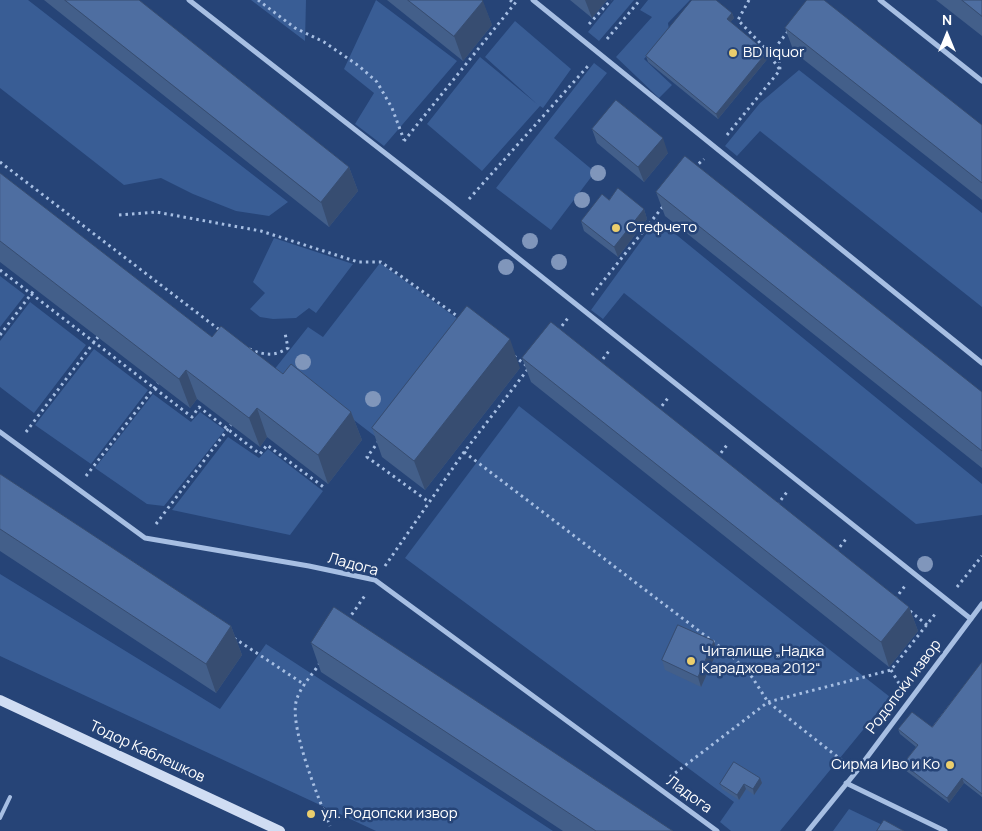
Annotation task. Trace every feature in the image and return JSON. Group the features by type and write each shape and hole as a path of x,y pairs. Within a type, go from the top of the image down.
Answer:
{"main road":[{"name":"Тодор Каблешков","path":"0,700 280,831"}],"street":[{"path":"189,0 391,157 971,619"},
{"path":"533,0 982,363"},
{"path":"880,0 982,80"},
{"name":"Ладога","path":"0,432 145,538 309,566 375,580 717,831"},
{"name":"Родопски извор","path":"808,831 856,772 982,604"},
{"path":"846,783 945,831"}],"lane":[{"path":"0,818 10,797"}],"path":[{"path":"258,0 295,28 324,42 359,66 377,82 392,108 404,140"},
{"path":"510,0 515,4"},
{"path":"391,157 518,0"},
{"path":"578,36 611,0"},
{"path":"467,201 598,52 640,0"},
{"path":"749,0 738,20 763,46 780,70"},
{"path":"688,175 716,148 780,70 778,44 796,22"},
{"path":"0,162 226,335"},
{"path":"694,168 701,174"},
{"path":"553,338 575,310 581,308 671,196"},
{"path":"119,215 156,212 261,231 358,262 381,262 462,319"},
{"path":"0,270 192,418 199,407 260,454 268,445 325,488"},
{"path":"0,335 35,289"},
{"path":"557,332 564,338"},
{"path":"245,347 261,354 276,354 288,348 285,333"},
{"path":"17,444 98,337"},
{"path":"598,364 610,350"},
{"path":"375,580 464,452 530,367 508,352"},
{"path":"591,359 606,370"},
{"path":"76,488 158,383"},
{"path":"651,419 669,397"},
{"path":"650,406 665,417"},
{"path":"145,538 231,425"},
{"path":"384,435 367,457 429,502"},
{"path":"714,462 728,444"},
{"path":"464,452 732,656 752,677 768,702 856,772"},
{"path":"709,452 724,464"},
{"path":"296,467 300,462"},
{"path":"776,506 787,491"},
{"path":"768,500 783,512"},
{"path":"835,552 847,538"},
{"path":"828,547 842,558"},
{"path":"657,787 768,702 892,670 982,556"},
{"path":"895,600 906,585"},
{"path":"887,594 901,604"},
{"path":"344,627 360,602"},
{"path":"908,610 927,625"},
{"path":"231,636 305,685"},
{"path":"322,660 295,703 296,722 317,797 330,826"},
{"path":"892,670 902,688"}],"shaded area":[{"path":"0,0 28,0 288,202 269,216 236,211 193,194 161,178 124,185 0,88"},
{"path":"251,0 306,0 305,41"},
{"path":"376,0 457,61 384,146 355,124 374,93 344,69"},
{"path":"614,0 634,0 599,41 588,32"},
{"path":"648,0 690,0 668,23 669,30 644,59 672,85 659,98 616,57 652,17 640,10"},
{"path":"515,21 571,69 543,108 540,106 482,171 427,124 480,57 537,104 485,57"},
{"path":"594,63 607,73 554,138 595,172 551,230 496,188"},
{"path":"799,70 982,213 982,307 760,131 737,156 725,146 760,103"},
{"path":"657,219 982,484 982,515 916,524 624,293 603,319 591,310"},
{"path":"274,238 353,264 316,313 309,308 296,318 273,319 260,317 250,309 265,293 253,282"},
{"path":"380,263 465,324 376,437 307,384 266,380 308,327 323,337"},
{"path":"0,276 25,295 0,327"},
{"path":"30,302 86,345 34,413 0,387 0,341"},
{"path":"94,349 148,390 91,464 35,425"},
{"path":"153,394 191,422 200,412 225,430 164,506 147,504 95,468"},
{"path":"519,406 890,697 780,831 731,831 720,822 734,802 405,558"},
{"path":"228,437 259,458 268,449 323,491 290,535 172,510"},
{"path":"0,574 220,709 266,644 553,831 376,831 0,656"},
{"path":"849,809 895,831 833,831"}],"building":[{"path":"65,0 139,0 349,167 321,202"},
{"path":"408,0 482,0 483,1 454,36"},
{"path":"692,0 716,0 732,13 727,19 767,52 716,114 646,56"},
{"path":"807,0 824,0 982,125 982,183 785,28"},
{"path":"962,0 982,0 982,16"},
{"path":"616,100 663,138 638,167 592,129"},
{"path":"685,156 982,392 982,451 656,192"},
{"path":"0,173 212,337 221,326 283,374 291,364 351,412 318,455 257,408 249,418 186,370 179,379 0,241"},
{"path":"618,188 644,209 614,247 581,221 602,194 609,200"},
{"path":"467,306 510,339 414,461 372,428"},
{"path":"551,322 909,607 881,642 522,358"},
{"path":"0,474 231,626 206,664 0,529"},
{"path":"334,607 673,831 596,831 311,643"},
{"name":"Читалище „Надка Караджова 2012“","path":"678,625 714,641 698,677 662,660"},
{"path":"982,662 982,794 962,778 947,798 903,764 918,745 898,729 912,712 932,727"},
{"path":"734,762 760,778 753,789 744,784 737,795 720,784"},
{"path":"884,820 904,831 877,831"}],"place":[{"name":"BD liquor","path":"733,53"},
{"name":"Стефчето","path":"616,228"},
{"name":"Читалище „Надка Караджова 2012“","path":"691,661"},
{"name":"Сирма Иво и Ко","path":"950,765"},
{"name":"ул. Родопски извор","path":"311,814"}]}
